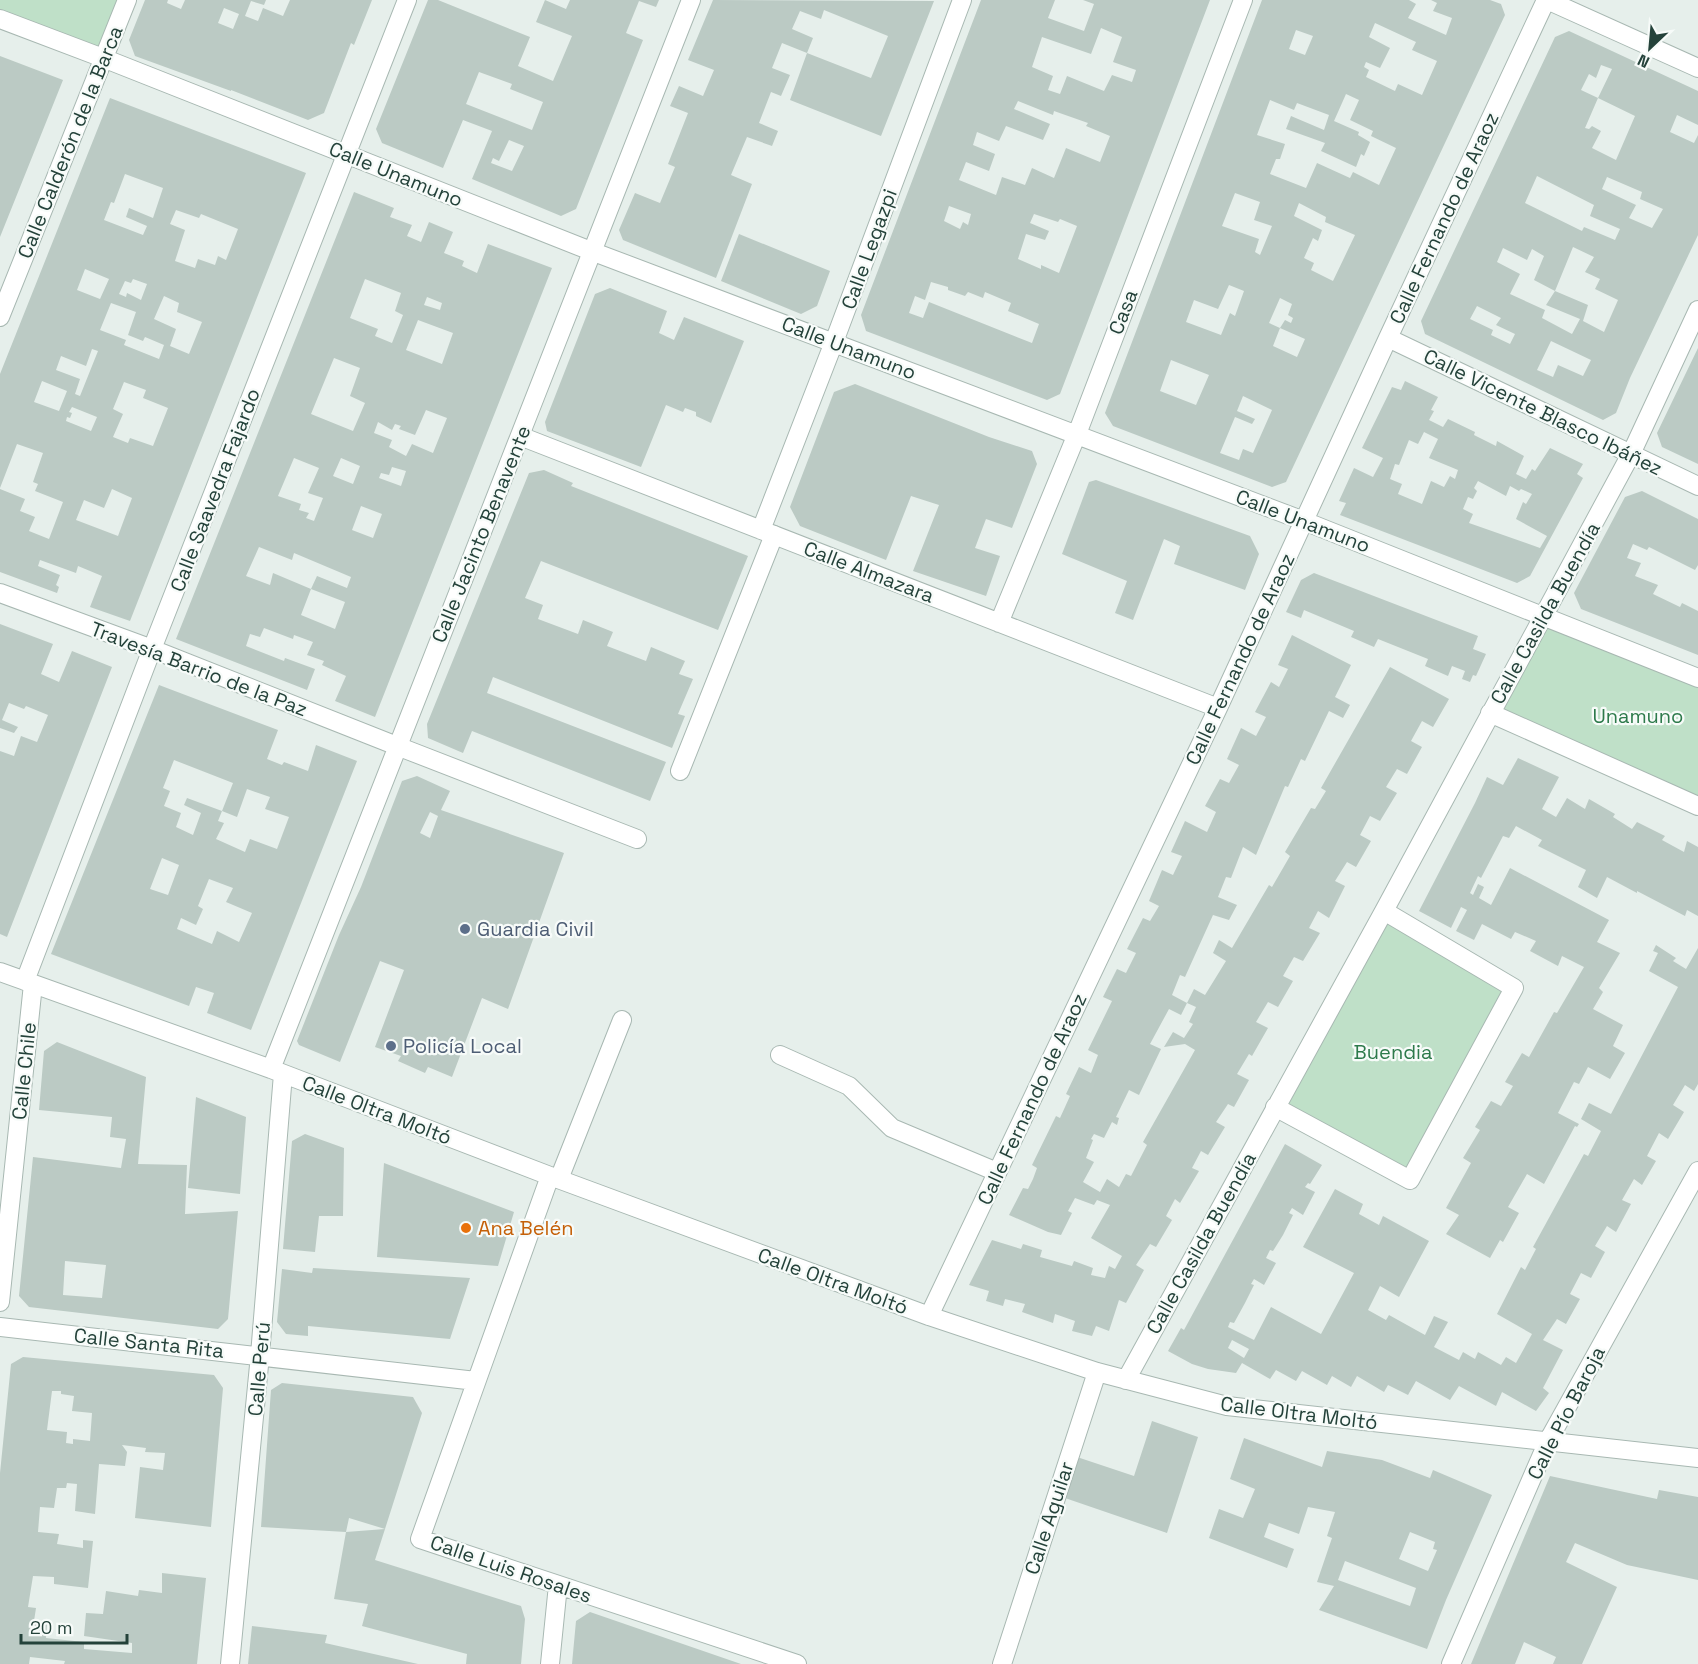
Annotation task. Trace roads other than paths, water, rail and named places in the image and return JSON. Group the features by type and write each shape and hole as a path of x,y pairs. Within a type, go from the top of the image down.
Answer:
{"street":[{"name":"Calle Calderón de la Barca","path":"0,317 127,0"},
{"name":"Calle Saavedra Fajardo","path":"29,982 152,649 407,0"},
{"name":"Calle Jacinto Benavente","path":"277,1072 397,747 691,0"},
{"name":"Calle Legazpi","path":"680,771 768,533 834,342 962,0"},
{"name":"Casa","path":"999,623 1077,434 1243,0"},
{"path":"1547,0 1698,68"},
{"name":"Calle Fernando de Araoz","path":"928,1316 1218,708 1547,0"},
{"name":"Calle Unamuno","path":"0,19 591,251 1304,521 1698,678"},
{"name":"Calle Casilda Buendía","path":"1126,1380 1384,911 1631,454 1698,310"},
{"name":"Calle Vicente Blasco Ibáñez","path":"1388,338 1698,486"},
{"name":"Calle Almazara","path":"520,436 1218,708"},
{"name":"Travesía Barrio de la Paz","path":"0,592 152,649 397,747 637,839"},
{"path":"1490,713 1698,806"},
{"path":"1275,1107 1410,1180 1514,988 1384,911"},
{"name":"Calle Oltra Moltó","path":"0,972 277,1072 928,1316 1096,1372 1227,1406 1698,1458"},
{"name":"Calle Chile","path":"0,1302 29,982"},
{"name":"Calle Luis Rosales","path":"622,1020 554,1177 476,1381 420,1539 797,1664"},
{"path":"780,1054 849,1086 892,1128 997,1172"},
{"name":"Calle Perú","path":"230,1664 260,1355 277,1072"},
{"name":"Calle Pío Baroja","path":"1451,1664 1548,1441 1698,1171"},
{"name":"Calle Santa Rita","path":"0,1327 476,1381"},
{"name":"Calle Aguilar","path":"1002,1664 1096,1372"},
{"path":"550,1664 558,1585"}],"place":[{"name":"Guardia Civil","path":"465,929"},
{"name":"Policía Local","path":"391,1046"},
{"name":"Ana Belén","path":"466,1228"}],"park label":[{"name":"Unamuno","path":"1638,716"},
{"name":"Buendia","path":"1393,1052"}]}
